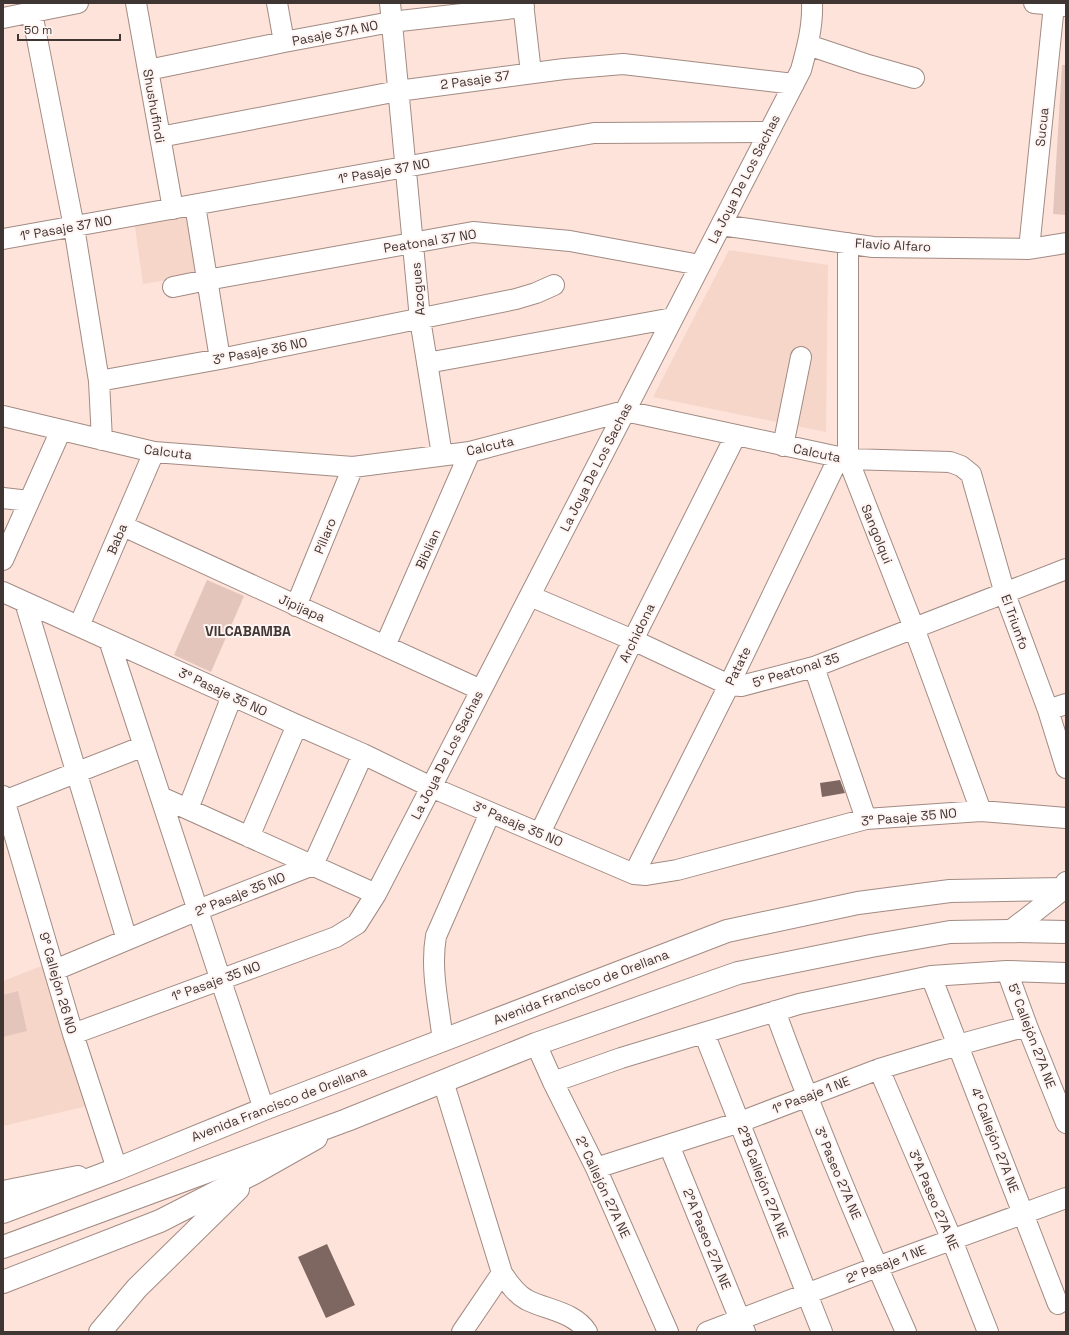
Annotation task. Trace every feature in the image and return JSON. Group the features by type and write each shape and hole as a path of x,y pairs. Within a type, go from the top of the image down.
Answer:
{"main road":[{"name":"Avenida Francisco de Orellana","path":"3,1197 117,1169 264,1109 727,931 858,903 950,891 1065,886"},
{"path":"3,1247 347,1120 536,1044 738,973 871,946 950,932 1066,932"},
{"path":"3,1282 160,1221 254,1173 347,1120"},
{"path":"100,1332 137,1288 254,1173"}],"street":[{"path":"78,3 19,12 74,227 99,381 102,440"},
{"name":"Shushufindi","path":"136,3 173,209"},
{"path":"277,3 284,42"},
{"name":"La Joya De Los Sachas","path":"357,924 376,894 801,70 808,45 812,17 812,3"},
{"path":"1034,3 1060,5"},
{"path":"523,5 531,73"},
{"name":"Pasaje 37A NO","path":"148,70 284,42 390,13 523,5"},
{"name":"Sucua","path":"1029,249 1060,5"},
{"name":"Azogues","path":"390,13 414,242 420,318 442,455"},
{"path":"808,45 914,78"},
{"name":"2 Pasaje 37","path":"160,137 398,90 531,73 623,64 794,84"},
{"name":"1° Pasaje 37 NO","path":"3,239 594,134 769,132"},
{"path":"196,205 220,359"},
{"name":"Flavio Alfaro","path":"721,225 873,247 1029,249 1066,243"},
{"name":"Peatonal 37 NO","path":"173,287 473,232 570,241 700,265"},
{"name":"Sangolqui","path":"848,243 843,458 914,628 980,811"},
{"name":"3° Pasaje 36 NO","path":"99,381 220,359 516,299 536,293 554,285"},
{"path":"427,363 673,318"},
{"path":"783,446 801,357"},
{"name":"Calcuta","path":"4,411 61,430 154,452 353,467 470,452 625,412 843,458 950,462 961,466 970,474"},
{"path":"3,560 61,430"},
{"name":"Archidona","path":"540,833 633,640 736,435"},
{"name":"Baba","path":"79,626 154,452"},
{"name":"Biblian","path":"385,646 470,452"},
{"name":"Patate","path":"634,874 843,458"},
{"name":"Píllaro","path":"296,606 353,467"},
{"name":"El Triunfo","path":"970,474 1005,594 1048,710 1066,768"},
{"path":"3,498 30,501"},
{"name":"Jipijapa","path":"123,526 481,690"},
{"name":"5° Peatonal 35","path":"530,596 633,640 729,685 741,686 814,667 1066,569"},
{"name":"3° Pasaje 35 NO","path":"3,592 363,754 490,813 634,874 646,875 677,870 866,819 980,811 1066,818"},
{"path":"26,602 127,940"},
{"path":"109,640 264,1109"},
{"path":"814,667 866,819"},
{"path":"188,809 232,696"},
{"path":"1048,710 1066,704"},
{"path":"249,837 297,725"},
{"path":"4,799 77,773 144,746"},
{"path":"313,865 363,754"},
{"path":"161,797 376,894"},
{"name":"9° Callejón 26 NO","path":"4,799 73,1034 117,1169"},
{"path":"443,1041 434,967 436,936 490,813"},
{"name":"2° Pasaje 35 NO","path":"55,970 198,910 313,865"},
{"path":"1010,931 1065,886"},
{"name":"1° Pasaje 35 NO","path":"73,1034 336,937 357,924"},
{"path":"553,1082 621,1058 799,1004 931,976 1007,971 1066,973"},
{"name":"5° Callejón 27A NE","path":"1007,971 1027,1026 1066,1123"},
{"name":"4° Callejón 27A NE","path":"931,976 1058,1304"},
{"name":"3° Paseo 27A NE","path":"775,1011 807,1097 877,1267 906,1332"},
{"name":"1° Pasaje 1 NE","path":"596,1168 740,1122 879,1069 1027,1026"},
{"name":"2°B Callejón 27A NE","path":"704,1033 822,1332"},
{"name":"2° Callejón 27A NE","path":"536,1044 553,1082 596,1168 668,1332"},
{"name":"3°A Paseo 27A NE","path":"879,1069 952,1240 988,1332"},
{"path":"443,1081 502,1273 513,1289 526,1300 574,1319 583,1326 586,1332"},
{"name":"2°A Paseo 27A NE","path":"669,1145 742,1326"},
{"name":"2° Pasaje 1 NE","path":"707,1332 742,1326 808,1294 877,1267 1066,1198"},
{"path":"462,1332 502,1273"}],"shaded area":[{"path":"1062,65 1066,65 1066,215 1053,214"},
{"path":"192,209 203,274 143,284 134,220"},
{"path":"729,250 828,265 826,432 653,397"},
{"path":"207,580 244,596 211,672 174,655"},
{"path":"44,965 87,1106 3,1126 3,981"},
{"path":"18,991 27,1031 3,1037 3,995"}],"building":[{"path":"840,780 845,793 822,797 820,783"},
{"path":"327,1244 355,1305 326,1318 298,1257"}],"district":[{"name":"VILCABAMBA","path":"248,631"}]}
